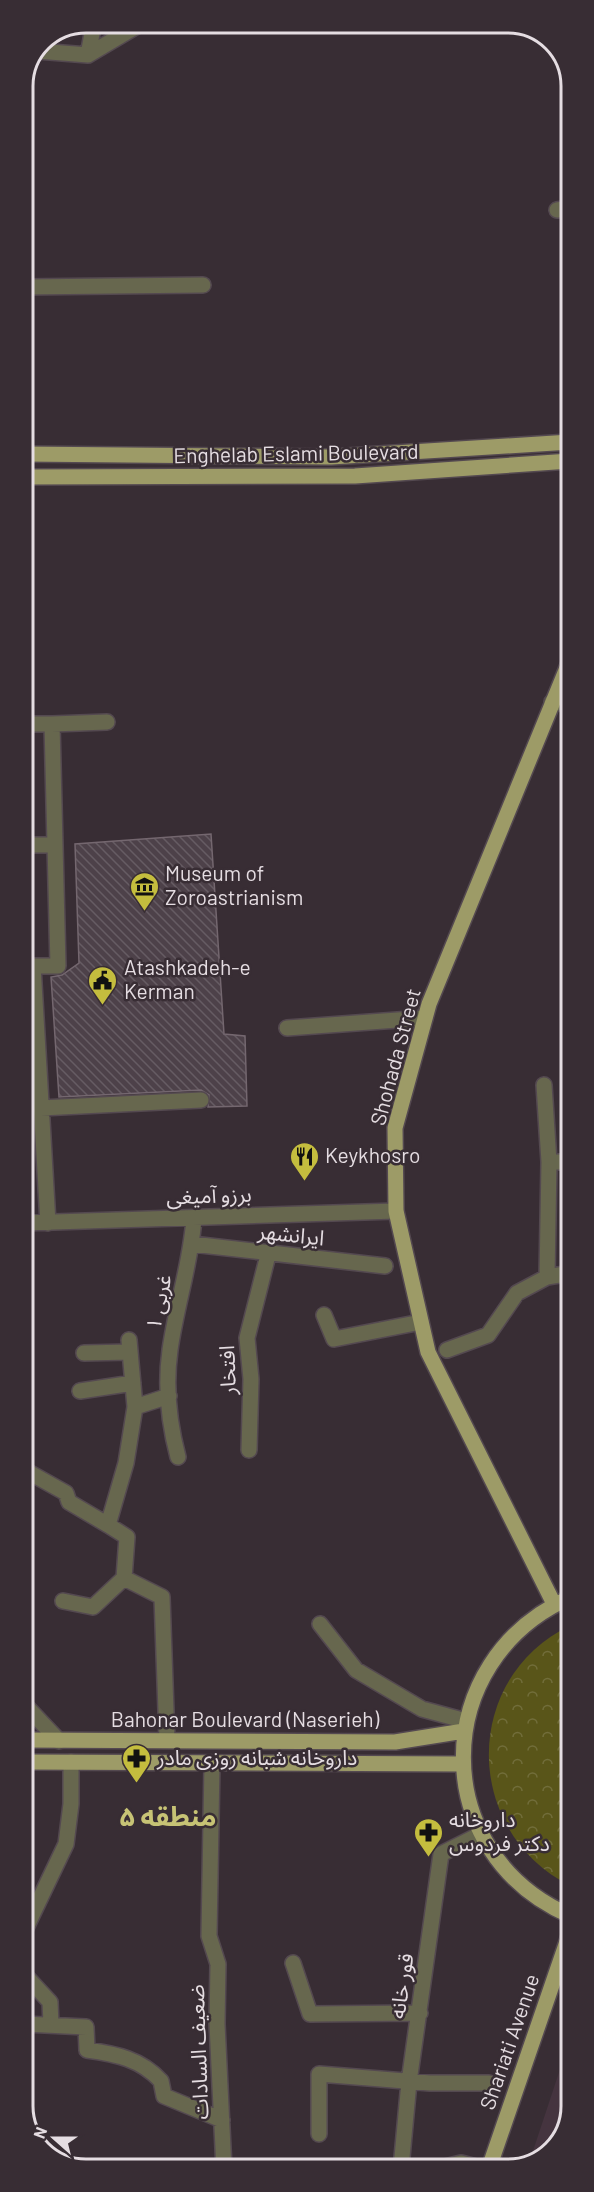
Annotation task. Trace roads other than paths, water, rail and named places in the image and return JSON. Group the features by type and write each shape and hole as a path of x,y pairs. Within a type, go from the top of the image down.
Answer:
{"main road":[{"path":"542,443 561,438"},
{"name":"Enghelab Eslami Boulevard","path":"33,454 299,457 386,455 561,442"},
{"path":"475,449 477,469"},
{"name":"Enghelab Eslami Boulevard","path":"33,477 304,477 561,463"},
{"name":"Shohada Street","path":"554,1604 428,1352 396,1211 395,1128 425,1018 561,681"},
{"path":"561,1601 525,1624 496,1654 476,1691 465,1726 463,1764 468,1800 481,1834 496,1860 517,1882 544,1903 561,1911"},
{"name":"Bahonar Boulevard (Naserieh)","path":"33,1740 395,1742 465,1726"},
{"name":"Bahonar Boulevard (Naserieh)","path":"33,1762 463,1764"},
{"name":"Shariati Avenue","path":"492,2159 561,1959"}],"street":[{"path":"88,55 91,33"},
{"path":"45,52 88,55 124,33"},
{"path":"33,287 203,285"},
{"path":"552,702 561,703"},
{"path":"33,724 107,723"},
{"path":"48,1222 33,966 58,966 52,724"},
{"path":"33,845 55,845"},
{"path":"287,1028 425,1018"},
{"path":"544,1085 549,1162 547,1277"},
{"path":"41,1108 201,1100"},
{"path":"549,1162 561,1162"},
{"name":"برزو آمیغی","path":"33,1223 396,1211"},
{"name":"۱ غربی","path":"178,1457 169,1421 169,1352 192,1244 194,1218"},
{"name":"ایرانشهر","path":"192,1244 385,1266"},
{"name":"افتخار","path":"249,1450 251,1379 247,1338 268,1254"},
{"path":"447,1350 488,1335 517,1293 547,1277 561,1275"},
{"path":"324,1315 334,1339 421,1322"},
{"path":"84,1353 129,1346 135,1407 126,1463 108,1526"},
{"path":"80,1391 132,1383"},
{"path":"135,1407 169,1396"},
{"path":"33,1475 66,1493 69,1502 127,1537 123,1578 93,1607 63,1601"},
{"path":"123,1578 162,1597 167,1740"},
{"path":"320,1624 356,1670 422,1709 465,1726"},
{"path":"33,1714 59,1741"},
{"path":"33,1913 66,1844 71,1804 71,1762"},
{"name":"ضعیف السادات","path":"212,1764 209,1936 218,1964 217,2024 224,2159"},
{"name":"قور خانه","path":"402,2159 409,2082 441,1854 481,1834"},
{"path":"293,1963 310,2014 420,2013"},
{"path":"33,1983 50,2001 51,2024"},
{"path":"33,2024 86,2027 87,2050 117,2055 136,2062 161,2081 164,2096 222,2120"},
{"path":"319,2134 319,2074 409,2082 489,2083"}],"place":[{"name":"Museum of Zoroastrianism","path":"144,912"},
{"name":"Atashkadeh-e Kerman","path":"103,1006"},
{"name":"Keykhosro","path":"304,1182"},
{"name":"داروخانه شبانه روزی مادر","path":"136,1784"},
{"name":"داروخانه دکتر فردوس","path":"428,1858"}],"district":[{"name":"منطقه ۵","path":"168,1817"}]}
